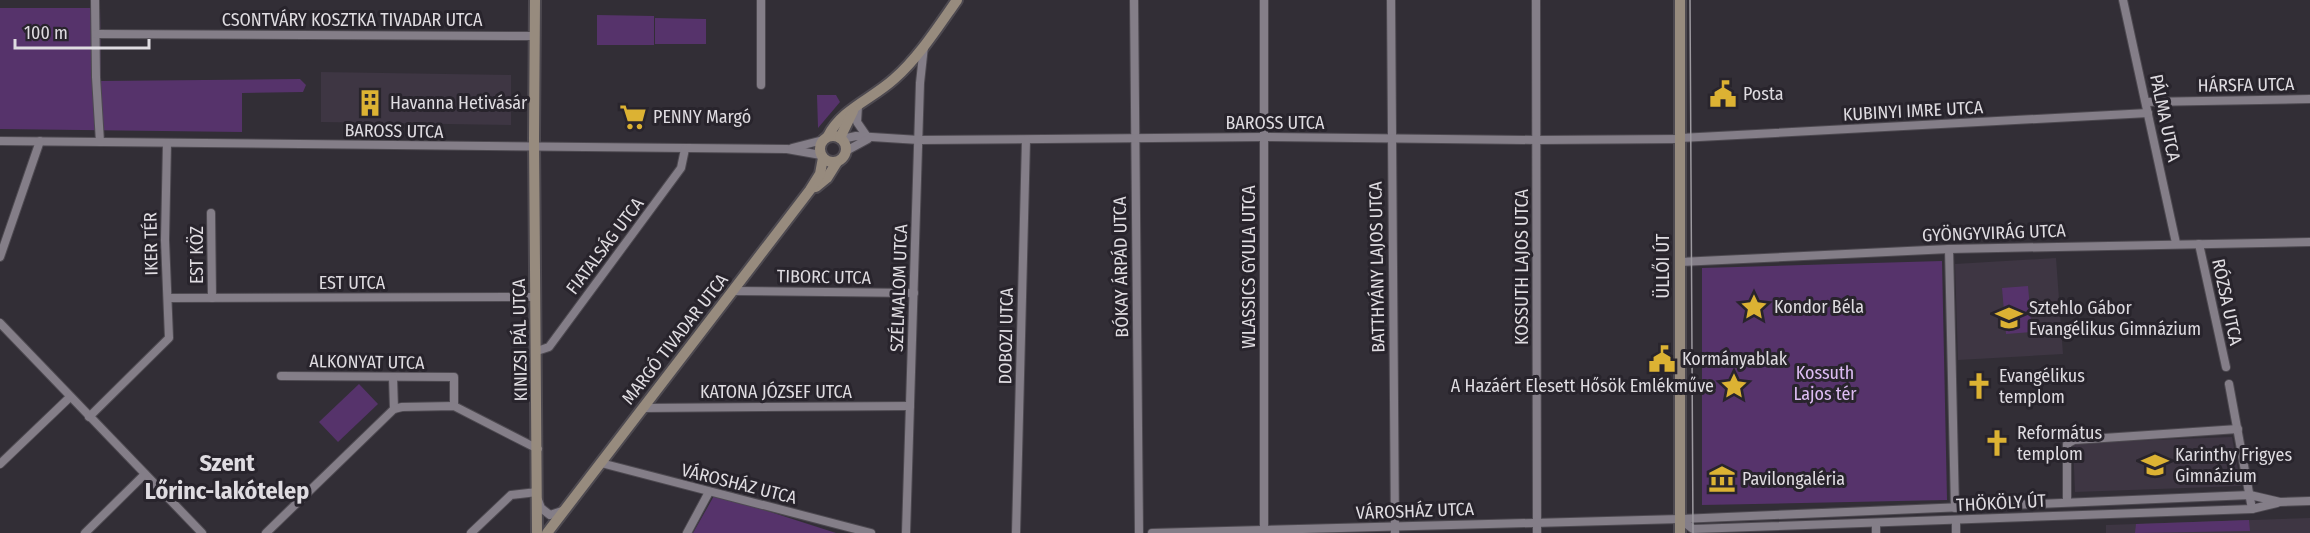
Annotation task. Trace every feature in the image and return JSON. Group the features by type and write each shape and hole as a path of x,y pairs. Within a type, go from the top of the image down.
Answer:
{"street":[{"path":"95,0 100,142"},
{"name":"KINIZSI PÁL UTCA","path":"536,0 537,533"},
{"path":"761,0 761,85"},
{"path":"859,105 845,124 841,138 846,151 837,162 822,157 820,147 843,115 894,79 957,0"},
{"name":"BÓKAY ÁRPÁD UTCA","path":"1134,0 1139,533"},
{"name":"WLASSICS GYULA UTCA","path":"1264,0 1264,531"},
{"name":"BATTHYÁNY LAJOS UTCA","path":"1391,0 1390,139 1395,530"},
{"name":"KOSSUTH LAJOS UTCA","path":"1536,0 1538,533"},
{"name":"ÜLLŐI ÚT","path":"1680,0 1680,533"},
{"name":"PÁLMA UTCA","path":"2123,0 2176,243"},
{"name":"CSONTVÁRY KOSZTKA TIVADAR UTCA","path":"96,34 535,36"},
{"name":"SZÉLMALOM UTCA","path":"906,533 920,83 924,44"},
{"name":"HÁRSFA UTCA","path":"2146,102 2310,99"},
{"path":"859,105 857,122 870,139"},
{"name":"KUBINYI IMRE UTCA","path":"1680,138 2148,113"},
{"name":"BAROSS UTCA","path":"841,138 856,136 870,139 920,140 1135,140 1264,137 1537,140 1680,138"},
{"path":"825,138 841,138"},
{"name":"BAROSS UTCA","path":"787,149 825,138"},
{"name":"BAROSS UTCA","path":"846,151 870,139"},
{"name":"DOBOZI UTCA","path":"1016,533 1026,140"},
{"name":"BAROSS UTCA","path":"0,141 787,149 822,157"},
{"path":"0,257 40,141"},
{"name":"IKER TÉR","path":"89,417 165,344 169,332 165,240 167,143"},
{"name":"FIATALSÁG UTCA","path":"537,351 549,347 681,168 685,149"},
{"name":"MARGÓ TIVADAR UTCA","path":"547,533 810,190 820,174 822,157"},
{"name":"MARGÓ TIVADAR UTCA","path":"810,190 827,178 837,162"},
{"name":"EST KÖZ","path":"211,213 212,298"},
{"name":"GYÖNGYVIRÁG UTCA","path":"1680,262 1949,249 2310,242"},
{"name":"RÓZSA UTCA","path":"2199,244 2226,367"},
{"path":"1949,249 1954,508"},
{"name":"TIBORC UTCA","path":"733,291 914,293"},
{"name":"EST UTCA","path":"168,298 536,297"},
{"path":"0,323 202,533"},
{"name":"ALKONYAT UTCA","path":"281,376 454,377 454,406"},
{"path":"393,378 394,409"},
{"path":"2229,384 2252,509"},
{"path":"0,464 70,397"},
{"path":"266,533 394,409 408,406 454,406 538,449"},
{"name":"KATONA JÓZSEF UTCA","path":"643,408 910,406"},
{"path":"2067,501 2067,444 2074,440 2238,429"},
{"name":"VÁROSHÁZ UTCA","path":"601,463 871,533"},
{"path":"85,533 145,474"},
{"path":"687,533 709,492"},
{"path":"471,533 511,495 537,496 541,508 550,515 566,508"},
{"name":"THÖKÖLY ÚT","path":"1680,519 2250,495 2280,502"},
{"name":"THÖKÖLY ÚT","path":"1680,519 1693,529 1876,524 2095,513 2252,509 2280,502 2310,501"},
{"path":"1751,516 1752,527"},
{"name":"VÁROSHÁZ UTCA","path":"1152,533 1395,530 1538,522 1680,519"},
{"path":"1956,521 1956,533"},
{"path":"1876,524 1876,533"}],"shaded area":[{"path":"321,72 511,75 511,125 321,122"},
{"name":"Sztehlo Gábor Evangélikus Gimnázium","path":"2056,258 2063,354 1958,360 1955,264"},
{"name":"Karinthy Frigyes Gimnázium","path":"2232,437 2241,486 2075,492 2073,443"},
{"name":"Karinthy Frigyes Gimnázium","path":"2310,518 2310,533 2106,533 2106,525"}],"green space":[{"path":"0,8 100,8 101,81 300,79 306,85 303,92 242,93 242,132 0,129"},
{"path":"597,15 654,16 654,45 597,45"},
{"path":"655,18 706,19 706,44 655,44"},
{"path":"817,95 836,95 840,102 818,128"},
{"name":"Kossuth Lajos tér","path":"1942,261 1947,500 1702,505 1702,268"},
{"path":"2028,286 2032,332 2006,334 2002,288"},
{"path":"359,384 378,404 338,442 319,422"},
{"path":"715,494 836,533 693,533"},
{"path":"2249,520 2250,531 2135,533 2136,524"}],"tram line":[{"path":"1690,0 1693,533"}],"place":[{"name":"Posta","path":"1723,94"},
{"name":"Havanna Hetivásár","path":"370,103"},
{"name":"PENNY Margó","path":"633,117"},
{"name":"Kondor Béla","path":"1754,307"},
{"name":"Sztehlo Gábor Evangélikus Gimnázium","path":"2009,318"},
{"name":"Kormányablak","path":"1662,359"},
{"name":"A Hazáért Elesett Hősök Emlékműve","path":"1734,386"},
{"name":"Evangélikus templom","path":"1979,386"},
{"name":"Református templom","path":"1997,443"},
{"name":"Karinthy Frigyes Gimnázium","path":"2155,465"},
{"name":"Pavilongaléria","path":"1722,479"}],"district":[{"name":"Szent Lőrinc-lakótelep","path":"227,477"}]}
